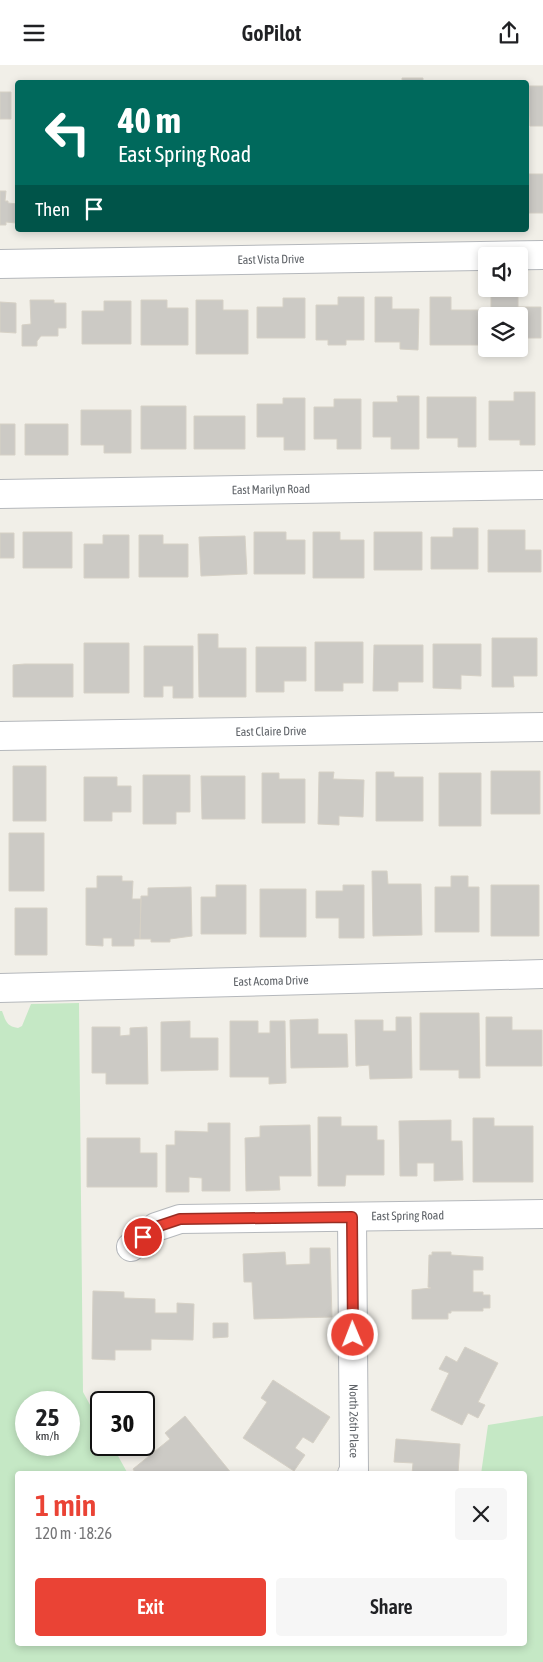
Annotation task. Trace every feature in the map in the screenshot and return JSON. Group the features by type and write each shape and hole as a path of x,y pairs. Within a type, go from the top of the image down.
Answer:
{"street":[{"name":"East Vista Drive","path":"0,264 543,255"},
{"name":"East Marilyn Road","path":"0,494 543,485"},
{"name":"East Claire Drive","path":"0,736 543,727"},
{"name":"East Acoma Drive","path":"0,988 543,974"},
{"name":"East Spring Road","path":"130,1247 156,1227 180,1219 543,1214"},
{"name":"North 26th Place","path":"352,1217 354,1462 352,1471"}],"green space":[{"path":"79,1003 83,1392 90,1405 90,1456 118,1456 126,1471 15,1471 15,1646 527,1646 527,1471 481,1471 488,1425 543,1416 543,1662 0,1662 0,1011 2,1011 9,1024 18,1028 22,1026 31,1004"}],"building":[{"path":"402,78 423,78 423,80 402,80"},
{"path":"529,86 543,86 543,126 530,126"},
{"path":"0,92 11,92 11,119 0,119"},
{"path":"529,174 543,174 543,213 529,213"},
{"path":"0,191 6,191 5,201 15,204 15,223 6,222 6,225 0,225"},
{"path":"338,297 364,297 364,340 346,340 346,345 328,345 328,340 316,340 316,305 338,305"},
{"path":"375,297 392,297 392,309 419,309 418,350 400,349 400,342 375,342"},
{"path":"430,297 451,297 451,310 478,310 478,345 430,345"},
{"path":"491,297 518,297 518,307 491,307"},
{"path":"283,298 305,298 305,338 257,338 257,307 283,307"},
{"path":"30,300 54,300 54,303 66,303 66,328 58,328 58,336 41,336 37,341 37,346 22,346 22,325 31,324"},
{"path":"141,300 167,300 167,308 188,308 188,345 141,345"},
{"path":"196,300 223,300 223,310 248,310 248,354 196,354"},
{"path":"104,301 131,301 131,344 82,344 82,311 104,311"},
{"path":"0,302 16,303 16,333 0,332"},
{"path":"528,307 541,307 541,338 528,338"},
{"path":"514,392 535,392 535,445 520,445 520,440 489,440 489,401 514,401"},
{"path":"397,396 419,396 419,449 391,449 391,437 373,437 373,402 398,402"},
{"path":"427,397 476,397 476,447 458,447 458,438 427,438"},
{"path":"283,398 305,398 305,450 284,450 284,437 257,437 257,404 283,404"},
{"path":"334,399 361,399 361,449 337,449 337,439 314,439 314,407 334,407"},
{"path":"141,406 186,406 186,449 141,449"},
{"path":"81,410 131,410 131,453 104,453 104,445 81,445"},
{"path":"194,416 245,416 245,449 194,449"},
{"path":"0,424 15,424 15,455 0,455"},
{"path":"25,424 68,424 68,455 25,455"},
{"path":"453,528 478,528 478,569 431,569 431,537 453,537"},
{"path":"488,530 525,530 525,550 541,550 541,572 488,572"},
{"path":"23,532 72,532 72,568 23,568"},
{"path":"254,532 286,532 286,540 305,540 305,574 254,574"},
{"path":"313,532 340,532 340,540 364,540 364,578 313,578"},
{"path":"374,532 422,532 422,570 374,570"},
{"path":"0,533 14,533 14,558 0,558"},
{"path":"103,535 129,535 129,578 84,578 84,544 103,544"},
{"path":"139,535 163,535 163,544 188,544 188,577 139,577"},
{"path":"245,536 247,574 201,576 199,537"},
{"path":"198,634 218,634 218,648 246,648 246,697 199,697"},
{"path":"492,638 537,638 537,676 513,676 514,687 492,687"},
{"path":"315,642 363,642 363,683 343,683 343,691 315,691"},
{"path":"84,643 129,643 129,693 84,693"},
{"path":"433,644 481,644 481,676 461,675 461,689 433,688"},
{"path":"374,645 423,645 423,682 398,682 398,691 373,691"},
{"path":"144,646 193,646 193,698 173,698 173,686 163,686 163,697 144,697"},
{"path":"256,647 306,647 306,681 284,681 284,692 256,692"},
{"path":"73,664 73,697 13,697 13,665"},
{"path":"13,766 46,766 46,821 13,821"},
{"path":"491,771 540,771 540,814 491,814"},
{"path":"319,772 334,772 333,779 364,780 363,817 339,816 339,825 318,824"},
{"path":"376,772 394,772 394,777 423,777 423,821 376,821"},
{"path":"262,773 279,773 279,779 305,779 305,823 262,823"},
{"path":"439,773 481,773 481,826 439,826"},
{"path":"143,775 190,775 190,812 176,812 176,824 143,824"},
{"path":"201,776 245,776 245,819 202,819"},
{"path":"84,777 117,777 117,786 131,786 131,812 112,812 112,821 84,821"},
{"path":"9,833 44,833 44,891 9,891"},
{"path":"372,871 387,871 388,884 421,884 422,935 373,936"},
{"path":"97,876 122,876 122,881 133,881 132,899 141,899 140,939 134,939 134,946 112,946 112,938 103,938 103,946 86,945 86,888 97,888"},
{"path":"451,876 468,876 468,887 479,887 479,932 435,932 435,887 451,887"},
{"path":"216,885 246,885 246,934 201,934 201,897 216,897"},
{"path":"343,885 364,885 364,938 339,938 339,918 316,918 316,891 343,891"},
{"path":"491,885 539,885 539,936 491,936"},
{"path":"191,887 192,936 170,939 170,942 151,942 151,939 140,939 141,896 148,896 148,888"},
{"path":"260,889 306,889 306,937 260,937"},
{"path":"15,908 47,908 47,955 15,955"},
{"path":"420,1013 479,1013 480,1078 459,1078 459,1070 420,1070"},
{"path":"396,1017 411,1017 412,1078 370,1079 369,1065 356,1066 355,1020 383,1020 383,1031 396,1031"},
{"path":"486,1017 512,1017 512,1030 542,1030 542,1066 486,1066"},
{"path":"318,1019 318,1034 347,1034 348,1067 291,1068 290,1020"},
{"path":"190,1021 190,1038 218,1038 218,1070 161,1071 161,1022"},
{"path":"230,1021 258,1021 258,1033 270,1033 270,1021 285,1021 286,1083 269,1084 269,1077 230,1077"},
{"path":"92,1027 120,1027 120,1036 130,1035 130,1028 147,1027 148,1084 106,1084 106,1073 92,1073"},
{"path":"318,1117 341,1117 341,1126 377,1126 377,1140 384,1140 384,1175 346,1175 345,1186 318,1186"},
{"path":"473,1118 494,1118 494,1126 533,1126 533,1182 473,1182"},
{"path":"451,1120 451,1141 462,1141 463,1180 434,1181 434,1163 417,1163 417,1176 400,1176 399,1121"},
{"path":"208,1123 230,1123 230,1191 202,1191 202,1178 189,1177 189,1192 166,1192 166,1145 175,1145 175,1131 208,1132"},
{"path":"310,1125 311,1176 279,1176 280,1190 246,1191 245,1138 260,1137 260,1126"},
{"path":"87,1138 140,1138 140,1153 157,1153 157,1187 87,1187"},
{"path":"310,1248 330,1248 332,1317 254,1319 252,1282 244,1282 243,1254 285,1252 286,1265 310,1264"},
{"path":"432,1252 451,1252 451,1255 483,1257 483,1270 473,1270 473,1292 483,1292 483,1295 490,1295 490,1308 483,1308 483,1311 451,1311 451,1313 448,1313 448,1319 412,1319 412,1290 431,1288 428,1287 429,1255 432,1255"},
{"path":"93,1291 124,1292 124,1298 155,1299 155,1313 177,1313 177,1303 194,1304 193,1340 151,1339 151,1350 115,1350 115,1360 92,1359"},
{"path":"213,1323 228,1323 228,1337 213,1338"},
{"path":"465,1347 498,1363 478,1402 485,1405 478,1418 468,1413 462,1425 431,1410 449,1373 439,1369 446,1356 457,1362"},
{"path":"273,1380 330,1417 313,1443 303,1437 295,1448 305,1455 294,1471 243,1438 267,1402 261,1398"},
{"path":"185,1416 230,1471 134,1471 133,1469 149,1456 155,1456 155,1451 170,1439 165,1433"},
{"path":"396,1439 460,1444 458,1471 412,1471 413,1463 394,1462"}],"route":[{"path":"143,1237 156,1227 180,1219 352,1217 353,1335"}]}
